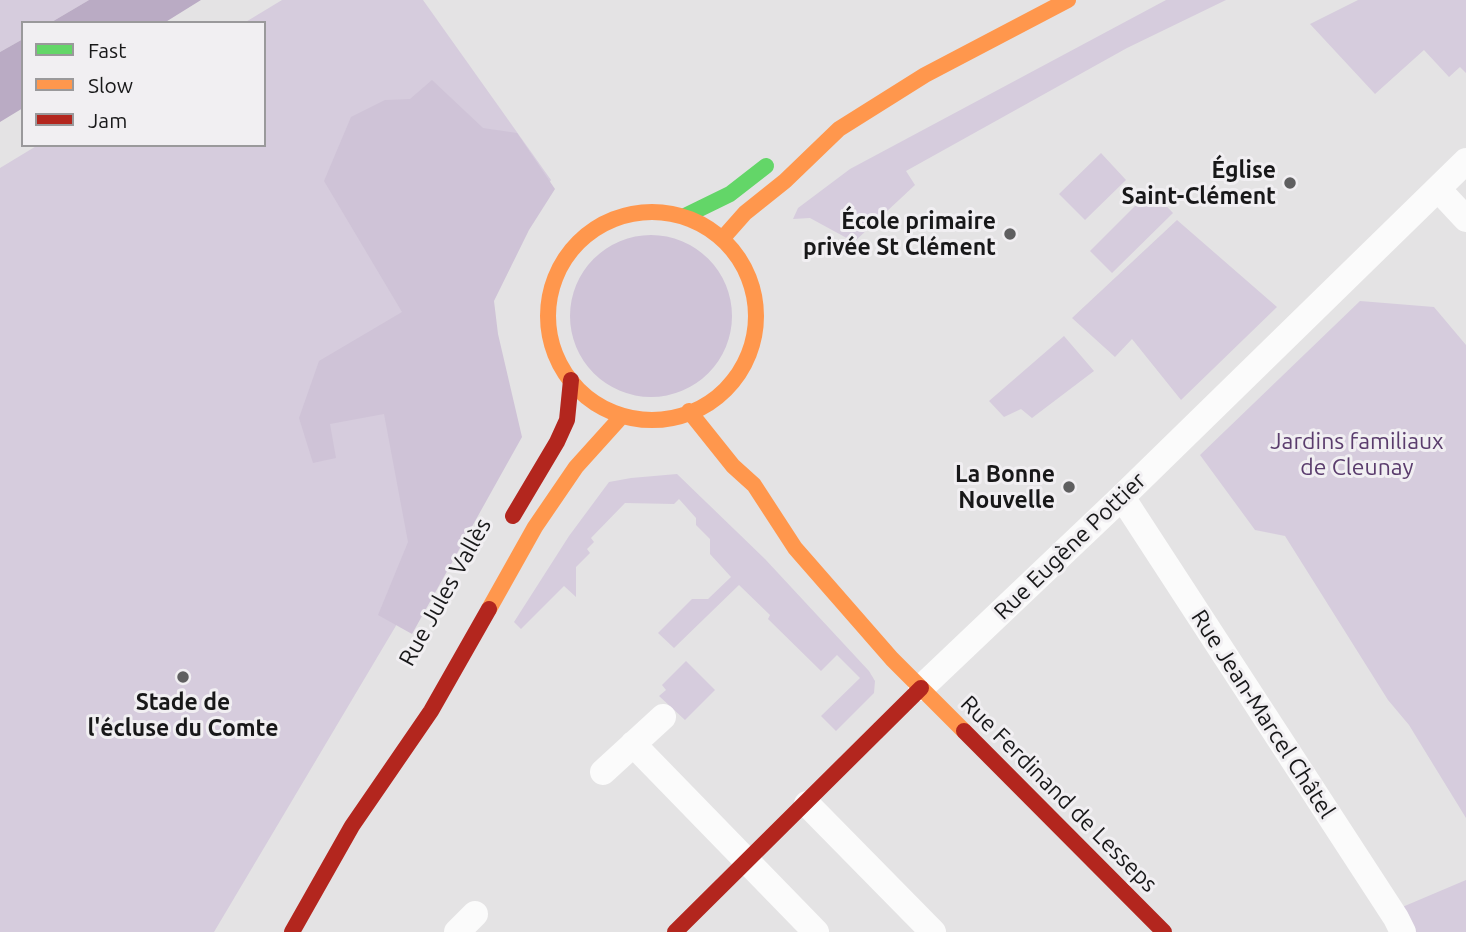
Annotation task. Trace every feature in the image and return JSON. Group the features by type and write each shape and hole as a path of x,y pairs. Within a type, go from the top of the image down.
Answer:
{"main road":[{"path":"799,144 839,129 925,75 1068,0"},
{"path":"722,239 745,213 785,181 839,129"},
{"path":"685,216 730,194 780,156"},
{"path":"647,212 685,216 722,239 743,263 751,282 756,303 756,324 744,365 721,401 681,416 642,419 622,416 585,396 570,380 559,362 551,341 548,320 556,277 566,257 580,241 598,228 621,217 647,212"},
{"name":"Rue Jules Vallès","path":"502,535 557,442 566,420 570,380"},
{"path":"689,411 733,466 754,485"},
{"name":"Rue Jules Vallès","path":"352,826 431,711 535,527 576,467 622,416"},
{"path":"747,457 754,485"},
{"name":"Rue Ferdinand de Lesseps","path":"754,485 795,548 892,659 1164,932"},
{"name":"Rue Eugène Pottier","path":"692,926 747,861 807,804 920,688"},
{"name":"Rue Jules Vallès","path":"292,932 352,826 396,733"}],"street":[{"name":"Rue Eugène Pottier","path":"920,688 1122,497 1466,161"},
{"path":"1438,189 1466,219"},
{"name":"Rue Jean-Marcel Châtel","path":"1122,497 1403,932"},
{"path":"603,772 663,717"},
{"path":"633,744 816,932"},
{"path":"807,804 933,932"}],"green space":[{"path":"0,0 89,0 53,21 21,21 21,40 0,52"},
{"name":"Stade de l'écluse du Comte","path":"282,0 423,0 551,180 479,296 517,422 214,932 0,932 0,168 35,147 266,147 266,21 247,21"},
{"path":"1166,0 1226,0 1127,48 906,171 915,185 854,242 810,218 793,219 798,208 850,169"},
{"path":"1358,0 1466,0 1466,73 1460,67 1449,77 1424,50 1375,94 1310,24"},
{"path":"1101,153 1126,180 1085,220 1059,194"},
{"path":"1151,190 1173,213 1112,273 1090,251"},
{"path":"1177,220 1277,307 1181,400 1132,339 1115,357 1072,318"},
{"name":"Jardins familiaux de Cleunay","path":"1360,301 1434,307 1466,345 1466,818 1409,725 1388,700 1285,536 1255,530 1200,455"},
{"path":"1064,336 1094,371 1032,418 1021,409 1004,417 989,401"},
{"path":"677,474 765,559 869,671 875,681 874,693 836,731 821,716 860,678 837,655 821,671 768,619 770,615 739,585 674,648 658,633 692,599 708,599 731,577 710,554 710,539 696,525 696,518 679,499 674,504 625,503 591,538 594,542 587,549 590,553 576,567 576,597 564,586 521,629 514,622 569,536 609,482"},
{"path":"686,661 715,690 685,720 659,696 666,690 662,685"},
{"path":"1466,880 1466,932 1414,932 1400,908"}],"shaded area":[{"path":"89,0 201,0 167,21 53,21"},
{"path":"21,40 21,109 0,122 0,52"},
{"path":"432,80 483,128 517,133 555,189 529,230 494,301 498,334 522,437 412,634 378,615 408,542 384,414 330,424 336,458 313,463 299,418 319,361 402,312 324,181 351,117 385,100 410,99"},
{"path":"651,235 682,241 708,259 726,285 732,316 726,347 708,373 682,391 651,397 620,391 594,373 576,347 570,316 576,285 594,259 620,241"}],"traffic: fast":[{"path":"685,216 730,194 766,166"}],"traffic: slow":[{"path":"722,239 745,213 785,181 839,129 925,75 1068,0"},
{"path":"652,212 692,220 725,243 748,276 756,316 748,356 725,389 692,412 652,420 612,412 579,389 556,356 548,316 556,276 579,243 612,220 652,212"},
{"path":"689,411 733,466 754,485 795,548 892,659 964,731"},
{"path":"489,609 535,527 576,467 622,416"}],"traffic: jam":[{"path":"513,516 567,420 571,380"},
{"path":"292,932 352,826 431,711 489,609"},
{"path":"675,932 921,688"},
{"path":"964,731 1164,932"}],"place":[{"name":"Église Saint-Clément","path":"1290,183"},
{"name":"École primaire privée St Clément","path":"1010,234"},
{"name":"La Bonne Nouvelle","path":"1069,487"},
{"name":"Stade de l'écluse du Comte","path":"183,677"}]}
